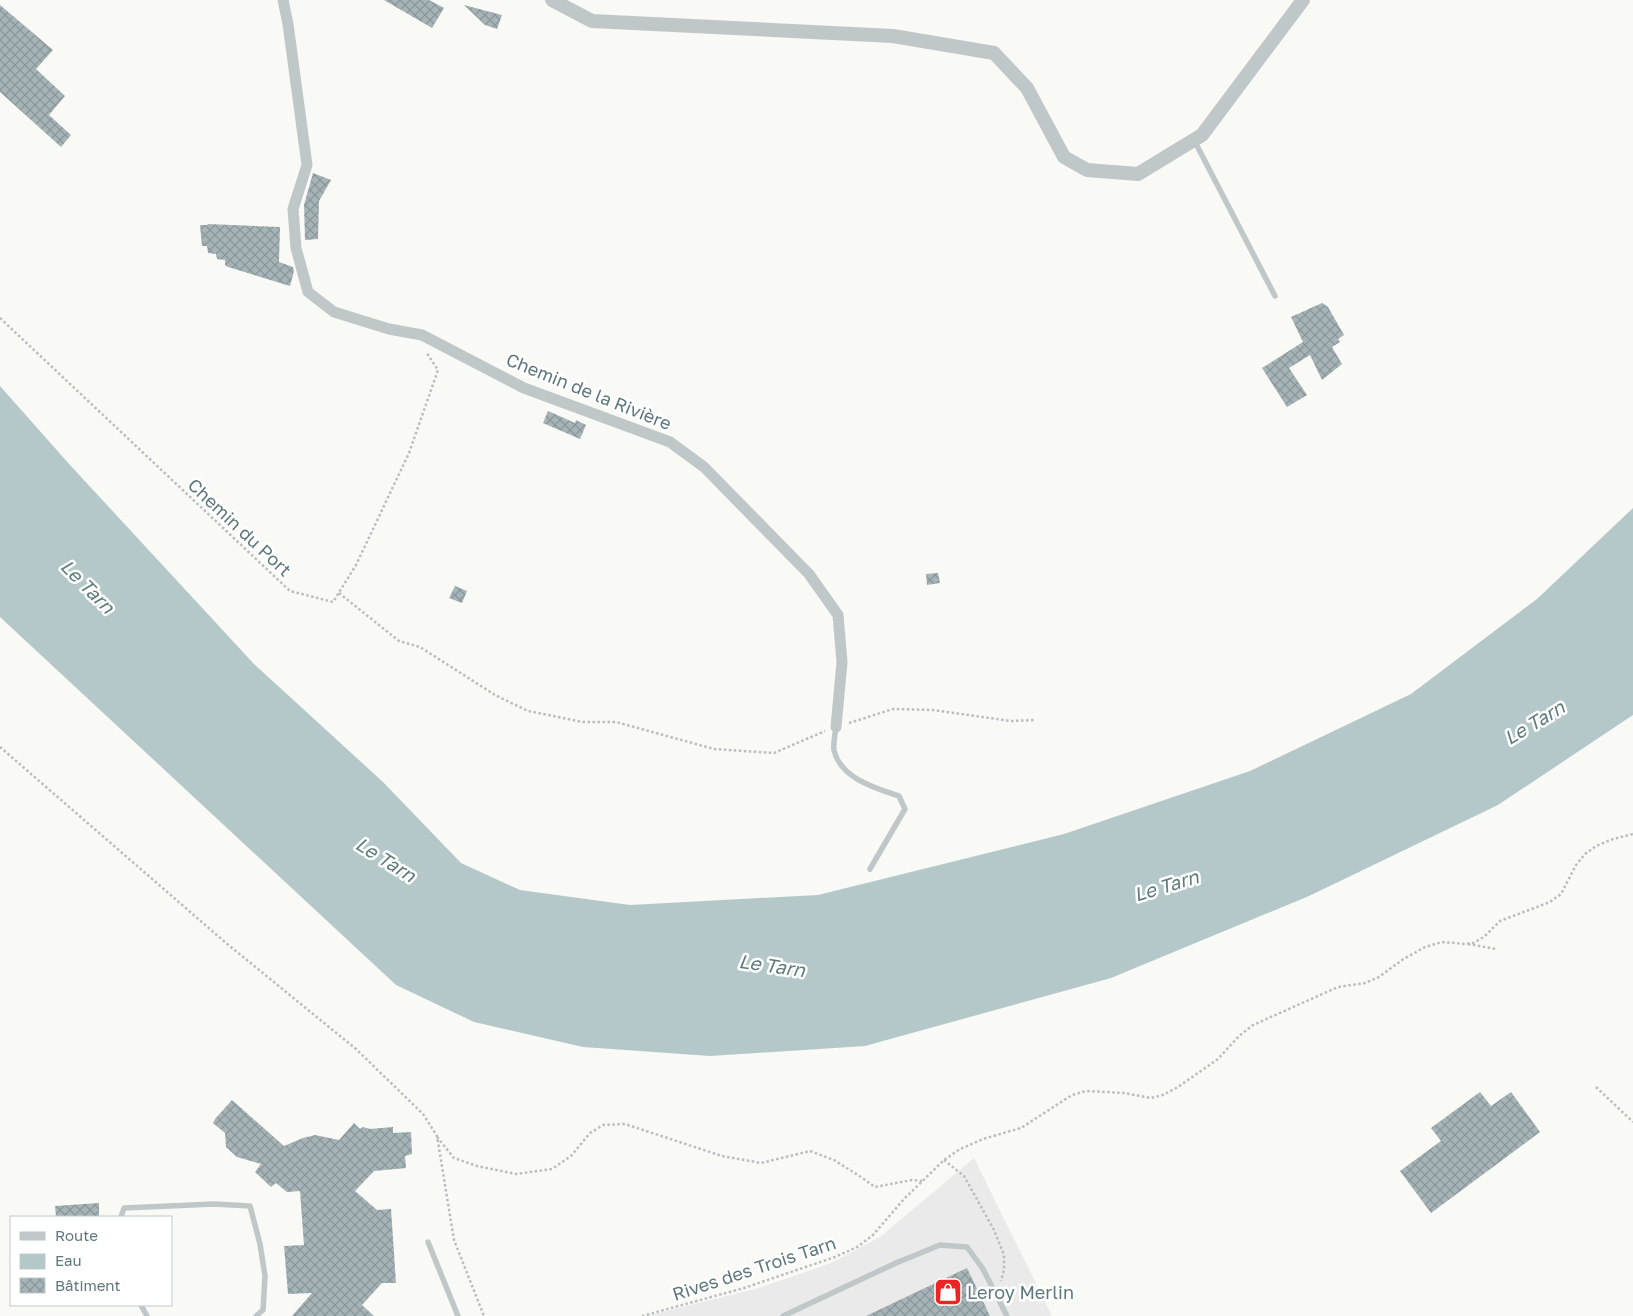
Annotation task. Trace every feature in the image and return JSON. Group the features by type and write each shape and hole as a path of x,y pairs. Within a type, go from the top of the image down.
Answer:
{"street":[{"name":"Chemin de la Rivière","path":"283,0 307,164 292,209 296,248 308,292 334,312 389,329 422,334 524,388 670,442 704,467 809,574 838,615 842,662 836,727"},
{"path":"552,0 592,21 893,36 994,53 1027,88 1064,157 1087,170 1138,174 1202,135 1303,0"}],"lane":[{"path":"1194,140 1275,296"},
{"path":"836,727 834,749 840,766 866,784 899,796 905,809 870,869"},
{"path":"121,1216 124,1208 214,1204 250,1206 260,1244 265,1276 263,1310 256,1316"},
{"path":"428,1242 458,1316"},
{"path":"783,1316 896,1263 940,1245 967,1247 983,1269 1007,1316"}],"path":[{"name":"Chemin du Port","path":"0,318 290,591 333,602 339,593"},
{"path":"422,347 438,370 409,452 356,565 339,593 398,641 420,647 495,695 528,711 583,722 616,722 714,749 774,753 836,727 893,709 933,710 1011,721 1036,720"},
{"path":"0,747 226,943 356,1049 424,1114 437,1136 454,1158 477,1166 516,1174 552,1169 571,1156 590,1133 603,1125 625,1124 722,1156 761,1163 810,1151 834,1160 875,1188 912,1180 922,1181"},
{"path":"1466,944 1484,937 1500,921 1550,902 1561,894 1576,865 1585,854 1596,846 1633,834"},
{"name":"Rives des Trois Tarn","path":"642,1316 744,1288 835,1257 857,1247 873,1235 904,1199 944,1160 960,1149 983,1139 1021,1128 1072,1095 1086,1091 1124,1093 1151,1098 1162,1095 1178,1087 1218,1059 1239,1036 1253,1025 1338,987 1365,983 1379,977 1402,960 1425,948 1442,942 1496,949"},
{"path":"1596,1087 1633,1122"},
{"path":"437,1136 454,1240 484,1316"},
{"path":"944,1160 964,1176 994,1230 1004,1255 1004,1270 997,1298"}],"shaded area":[{"path":"974,1158 1052,1316 646,1316 759,1288 831,1263 880,1237"}],"water":[{"name":"Le Tarn","path":"0,386 70,465 254,664 383,782 461,863 520,890 630,905 818,895 1064,834 1250,771 1411,694 1537,599 1633,508 1633,715 1498,805 1309,896 1111,978 865,1046 710,1056 583,1047 474,1022 396,985 0,617"}],"building":[{"path":"384,0 429,0 444,8 432,28"},
{"path":"0,5 53,50 36,69 65,96 49,115 71,135 61,147 0,92"},
{"path":"464,5 502,15 497,29 485,25"},
{"path":"313,173 331,180 319,201 318,239 305,240 304,205"},
{"path":"200,225 280,227 279,262 293,267 294,271 290,286 228,267 225,265 225,260 217,259 216,254 208,253 207,246 202,246"},
{"path":"1322,303 1328,307 1344,335 1338,339 1340,342 1332,347 1342,364 1322,380 1310,355 1289,368 1307,395 1287,407 1262,368 1303,342 1291,317"},
{"path":"548,411 575,423 576,420 586,425 580,439 543,423"},
{"path":"938,573 940,583 927,585 926,574"},
{"path":"455,586 467,591 462,603 449,598"},
{"path":"1480,1092 1491,1106 1511,1092 1540,1132 1431,1213 1400,1171 1441,1141 1431,1128"},
{"path":"232,1100 284,1146 315,1135 339,1140 354,1123 360,1129 363,1127 370,1129 393,1127 393,1133 411,1132 412,1154 405,1156 406,1168 374,1171 355,1191 377,1210 391,1209 396,1283 382,1283 362,1305 374,1316 292,1316 312,1293 288,1294 284,1246 304,1245 300,1191 287,1192 276,1183 271,1187 255,1172 261,1164 237,1157 226,1147 225,1133 213,1123"},
{"path":"99,1203 99,1216 56,1216 55,1206"},
{"name":"Leroy Merlin","path":"967,1268 990,1316 866,1316"}],"place":[{"name":"Leroy Merlin","path":"948,1292"}]}
